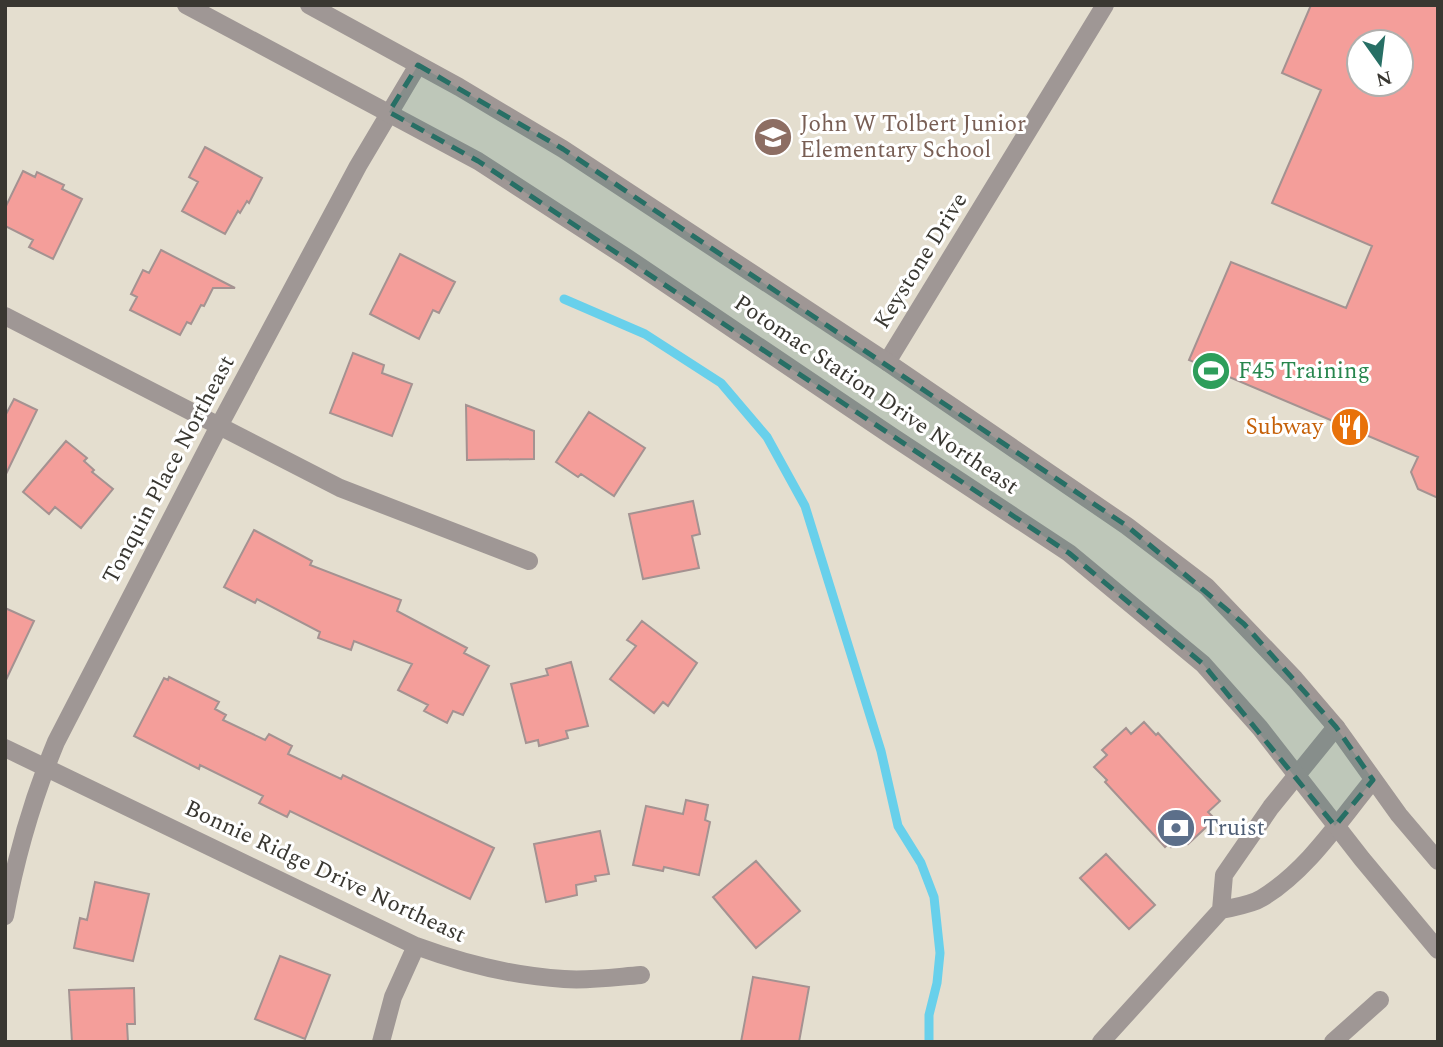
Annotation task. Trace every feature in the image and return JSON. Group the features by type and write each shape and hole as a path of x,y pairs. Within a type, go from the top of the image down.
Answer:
{"street":[{"name":"Potomac Station Drive Northeast","path":"186,5 478,161 604,242 881,430 1069,553 1203,664 1260,728 1335,826 1438,950"},
{"name":"Potomac Station Drive Northeast","path":"309,5 563,149 887,362 1127,526 1206,587 1295,679 1336,727 1415,836 1438,861"},
{"name":"Keystone Drive","path":"887,362 1105,5"},
{"name":"Tonquin Place Northeast","path":"5,916 14,866 46,767 83,689 358,166 418,65"},
{"path":"5,316 340,488 529,561"},
{"path":"1221,910 1224,875 1296,775 1336,727"},
{"name":"Bonnie Ridge Drive Northeast","path":"5,748 416,946 460,962 512,974 567,980 641,975"},
{"path":"1101,1042 1221,910 1260,900 1277,887 1310,856 1373,780"},
{"path":"381,1042 393,998 416,946"},
{"path":"1333,1042 1380,1000"}],"highlighted area":[{"path":"418,65 563,149 1127,526 1244,624 1336,727 1373,780 1335,826 1203,664 1069,553 478,161 389,112"}],"building":[{"path":"1311,5 1438,5 1438,498 1418,489 1411,472 1418,457 1189,360 1231,262 1346,308 1372,246 1272,203 1321,90 1282,73"},
{"path":"205,147 262,178 249,203 247,201 240,213 238,211 225,234 182,211 198,182 189,177"},
{"path":"23,171 35,177 37,172 64,185 62,189 82,199 53,259 29,247 33,240 5,226 5,208"},
{"path":"161,250 235,288 213,288 204,306 201,305 191,324 187,322 180,335 130,310 137,297 131,294 143,270 149,273"},
{"path":"400,254 455,282 439,313 433,310 419,339 370,314"},
{"path":"353,353 384,365 382,373 412,384 392,436 330,413"},
{"path":"14,399 37,410 5,476 5,416"},
{"path":"466,405 534,431 534,459 467,460"},
{"path":"589,412 645,448 614,496 581,474 578,477 556,462"},
{"path":"66,441 87,458 84,461 94,470 92,472 113,489 81,528 55,507 49,514 23,492"},
{"path":"693,501 700,534 692,536 699,568 643,579 629,514"},
{"path":"254,530 312,561 310,565 401,600 397,611 467,648 464,653 489,666 463,715 453,711 447,723 424,711 428,705 398,690 412,664 354,641 351,650 318,638 320,632 257,599 255,603 224,587"},
{"path":"5,608 34,621 5,682"},
{"path":"642,621 697,663 668,706 663,702 654,713 610,679 636,646 627,640"},
{"path":"571,662 588,726 566,731 568,738 539,746 538,740 526,743 511,684 548,675 546,669"},
{"path":"169,677 219,702 215,709 226,715 223,720 265,740 269,734 292,746 288,754 341,779 343,775 494,848 470,899 290,811 287,817 259,803 263,796 200,765 199,769 134,736 164,678 168,680"},
{"name":"Truist","path":"1144,722 1156,735 1158,733 1220,801 1208,812 1215,819 1188,844 1181,837 1171,847 1168,844 1165,847 1094,767 1107,755 1102,750 1126,728 1131,734"},
{"path":"686,800 708,805 705,820 710,822 699,875 664,867 663,871 633,865 646,806 683,814"},
{"path":"600,831 609,874 595,876 596,881 576,885 577,895 546,902 534,844"},
{"path":"1106,854 1155,905 1129,929 1080,878"},
{"path":"756,861 800,911 756,948 713,897"},
{"path":"95,882 149,894 133,961 74,948 80,918 87,920"},
{"path":"280,956 330,975 305,1039 255,1019"},
{"path":"753,977 809,987 799,1042 741,1042"},
{"path":"134,988 135,1024 127,1024 128,1042 72,1042 69,990"}],"waterway":[{"path":"564,299 645,334 721,383 767,437 805,506 881,751 898,826 921,863 934,897 940,953 937,983 929,1015 929,1042"}],"place":[{"name":"John W Tolbert Junior Elementary School","path":"773,137"},
{"name":"F45 Training","path":"1211,371"},
{"name":"Subway","path":"1350,427"},
{"name":"Truist","path":"1176,828"}]}
